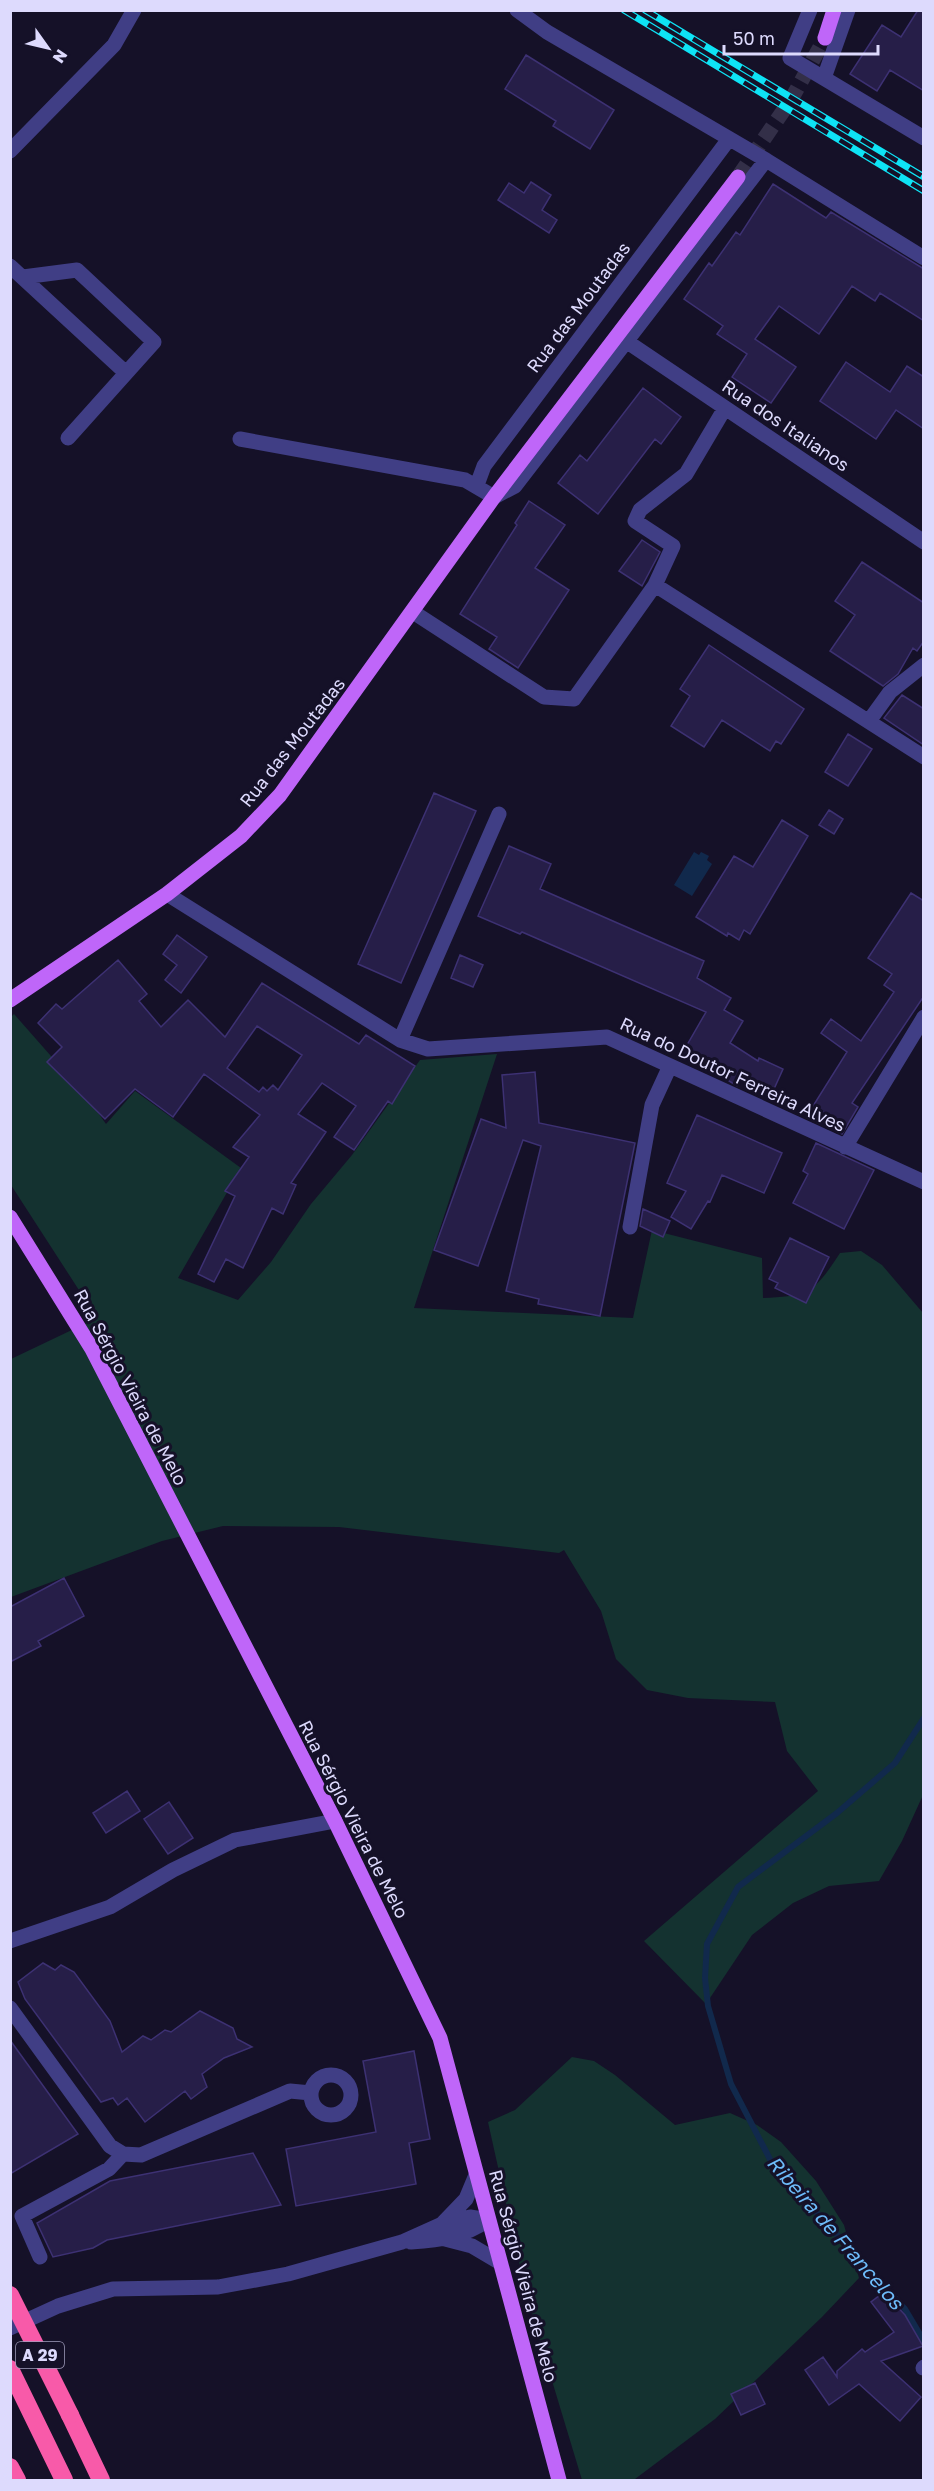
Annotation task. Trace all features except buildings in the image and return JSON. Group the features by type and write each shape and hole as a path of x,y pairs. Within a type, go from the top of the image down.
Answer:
{"highway":[{"name":"A 29","path":"10,2295 101,2481"},
{"name":"A 29","path":"10,2369 64,2481"},
{"path":"10,2467 17,2481"}],"main road":[{"path":"825,38 834,10"},
{"name":"Rua das Moutadas","path":"10,1000 167,894 241,836 280,795 494,497 738,177"},
{"name":"Rua Sérgio Vieira de Melo","path":"10,1217 92,1349 335,1821 440,2038 559,2481"}],"street":[{"path":"10,151 114,45 134,10"},
{"path":"517,10 547,32 766,160 924,258"},
{"path":"810,10 790,58 924,138"},
{"path":"824,78 848,10"},
{"name":"Rua das Moutadas","path":"477,485 484,466 729,139"},
{"name":"Rua das Moutadas","path":"494,497 516,486 766,160"},
{"path":"10,266 126,373"},
{"path":"23,277 77,270 154,342 68,438"},
{"name":"Rua dos Italianos","path":"627,341 924,542"},
{"path":"412,612 544,697 574,699 655,585 673,546 635,521 640,510 686,474 725,408"},
{"path":"240,439 465,480 494,497"},
{"path":"655,585 924,758"},
{"path":"869,721 890,692 924,665"},
{"path":"400,1040 499,814"},
{"name":"Rua do Doutor Ferreira Alves","path":"167,894 400,1040 428,1049 607,1037 924,1182"},
{"path":"845,1147 924,1017"},
{"path":"630,1227 652,1105 670,1066"},
{"path":"10,1941 110,1907 172,1870 235,1840 335,1821"},
{"path":"10,2008 110,2146 123,2154 141,2155 290,2091 311,2093"},
{"path":"40,2257 22,2216 109,2169 123,2154"},
{"path":"444,2232 466,2199 476,2175"},
{"path":"10,2328 58,2306 113,2289 218,2287 288,2274 444,2232 470,2217 488,2220"},
{"path":"444,2232 499,2262"}],"green space":[{"path":"14,1014 87,1097 106,1124 135,1091 241,1168 178,1278 238,1300 271,1262 311,1204 352,1155 420,1060 497,1054 414,1308 633,1318 652,1230 762,1258 763,1298 792,1296 810,1289 824,1276 840,1253 861,1251 882,1265 923,1313 923,1795 902,1841 879,1881 829,1886 793,1903 752,1935 706,2004 644,1941 818,1791 787,1751 775,1702 688,1698 647,1690 616,1659 601,1611 564,1550 559,1553 339,1527 223,1526 162,1541 11,1597 11,1359 97,1318 11,1185 10,1018"},
{"path":"572,2057 594,2061 615,2075 675,2125 730,2113 757,2125 781,2142 816,2181 844,2225 859,2278 822,2317 715,2419 635,2479 582,2480 527,2298 488,2122 515,2110"}],"water":[{"path":"694,852 699,855 701,852 709,856 707,860 712,864 692,896 674,885"}],"waterway":[{"name":"Ribeira de Francelos","path":"924,1718 895,1763 837,1813 738,1887 707,1944 705,1978 708,2006 731,2084 773,2165 905,2309 924,2341"}],"tunnel":[{"path":"738,177 792,98 825,38"}],"railway":[{"path":"624,10 924,191"},
{"path":"645,10 924,177"}]}
